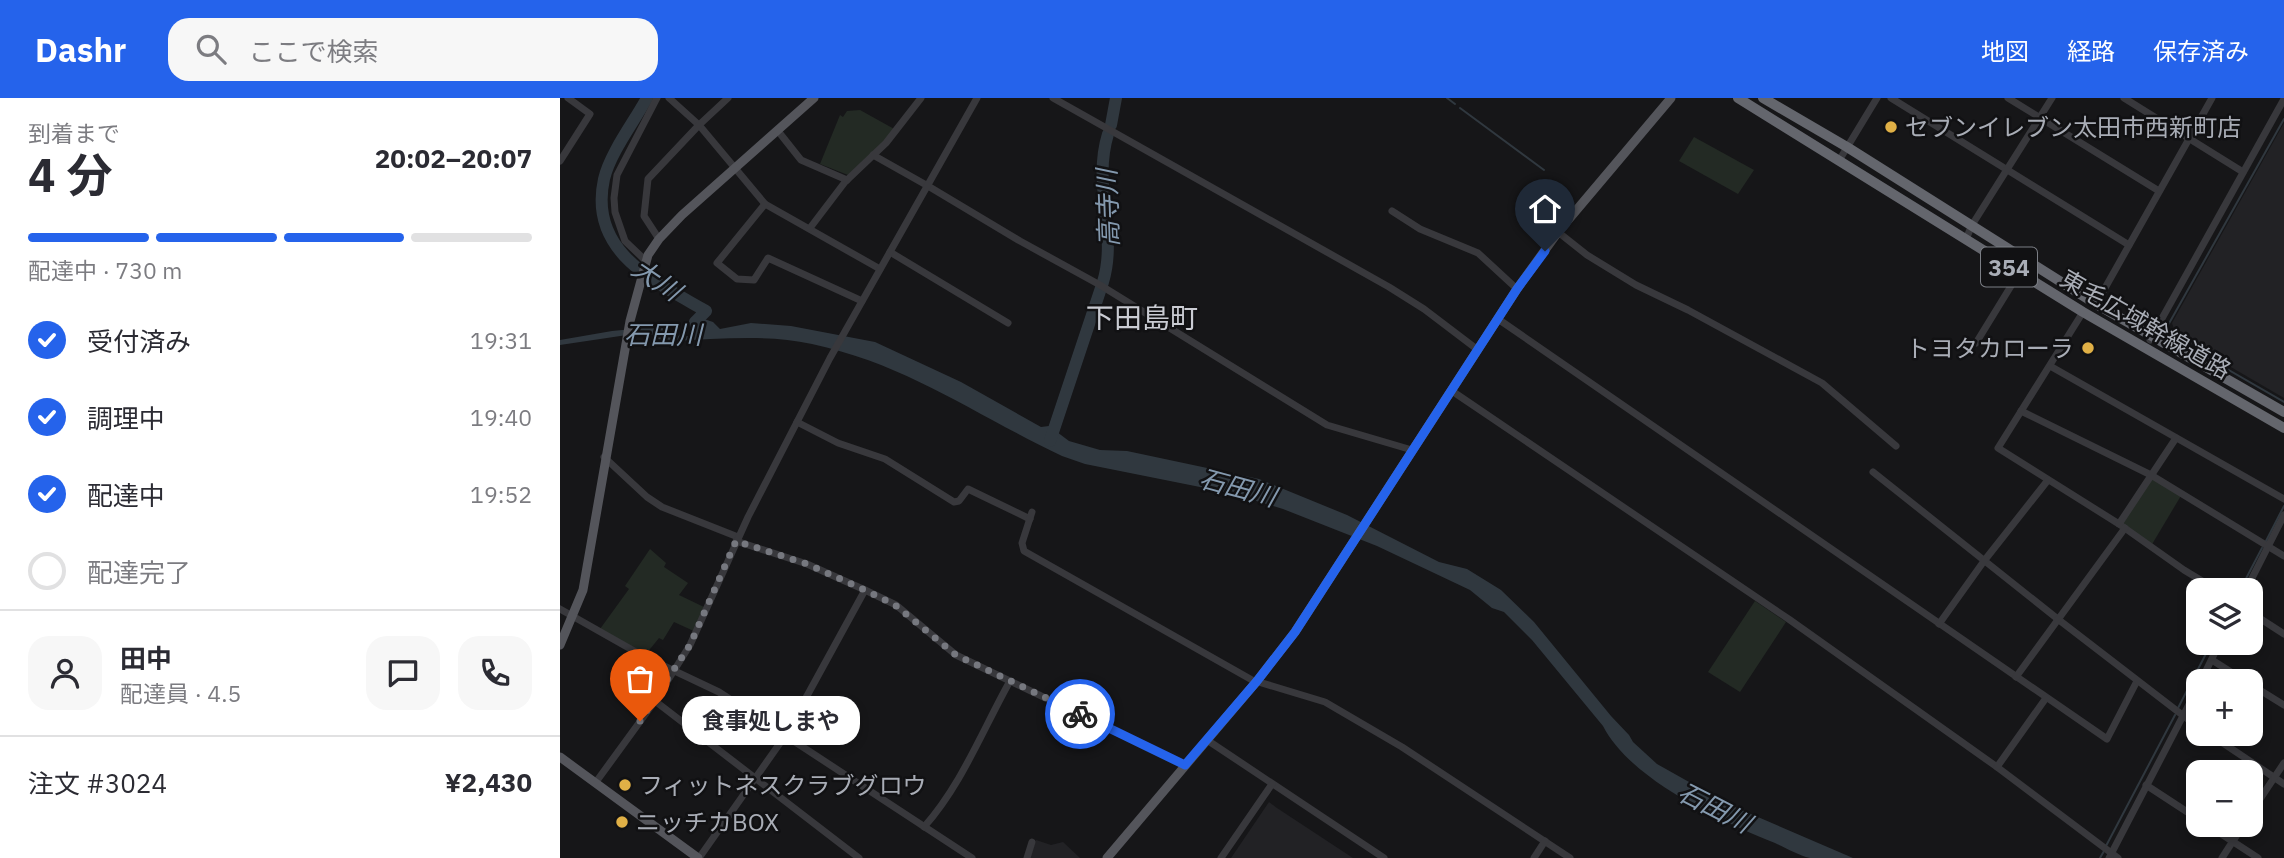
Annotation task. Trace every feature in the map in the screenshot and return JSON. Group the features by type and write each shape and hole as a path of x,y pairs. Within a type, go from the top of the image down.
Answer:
{"highway":[{"name":"東毛広域幹線道路","path":"1738,98 2018,273 2284,428"},
{"name":"東毛広域幹線道路","path":"1763,98 1847,147 2096,304 2284,412"}],"main road":[{"path":"560,645 583,590 624,350 646,261 659,239 814,98"},
{"path":"1107,858 1257,681 1295,632 1517,289 1558,232 1671,98"},
{"path":"560,757 699,858"}],"street":[{"path":"560,161 590,114 568,98"},
{"path":"646,261 625,241 615,212 614,198 617,175 657,98"},
{"path":"669,98 699,125 765,204 880,269"},
{"path":"659,239 644,216 648,179 728,98"},
{"path":"810,228 847,180 902,125 921,98"},
{"path":"596,782 655,701 690,645 737,539 830,358 977,98"},
{"path":"1053,98 1389,287 1424,309 1478,350"},
{"path":"1839,159 1877,98"},
{"path":"1891,98 2129,245"},
{"path":"2008,98 2159,191"},
{"path":"1966,239 1972,225 2052,98"},
{"path":"2124,98 2243,172"},
{"path":"2096,304 2212,98"},
{"path":"2145,349 2284,99"},
{"path":"778,131 801,160 847,180"},
{"path":"873,155 1020,242 1102,286 1331,427 1412,450"},
{"path":"765,204 717,263 737,279 754,280 768,258 862,301"},
{"path":"1392,211 1420,229 1485,257 1517,289"},
{"path":"1558,232 1587,255 1636,285 1688,310 1822,383 1896,446"},
{"path":"890,252 1008,323"},
{"path":"1976,343 2018,273"},
{"path":"2083,312 1998,448 2122,526 2197,578"},
{"path":"1498,319 2107,740 2137,681"},
{"path":"2050,366 2284,499"},
{"path":"1452,391 1790,620 1997,767 2110,853 2186,709"},
{"path":"2021,411 2151,475 2284,556"},
{"path":"797,422 838,443 885,459 954,502 959,501 968,489 1031,515 1022,543 1024,551 1257,681 1325,702 1402,747 1570,858"},
{"path":"2017,677 2122,526 2176,438"},
{"path":"604,457 647,497 662,507 737,539 807,564 865,590 895,605 956,655 1185,765"},
{"path":"1873,472 2186,719"},
{"path":"1939,624 1984,561 2048,480"},
{"path":"2252,578 2284,515"},
{"path":"699,858 785,736 865,590"},
{"path":"560,609 643,656 719,692 972,858"},
{"path":"2263,620 2284,634"},
{"path":"2207,669 2214,655"},
{"path":"2212,660 2226,669"},
{"path":"924,827 941,808 961,777 1010,681"},
{"path":"2263,692 2284,705"},
{"path":"1997,767 2046,698"},
{"path":"655,701 859,858"},
{"path":"1207,740 1384,858"},
{"path":"2227,746 2284,784"},
{"path":"2263,794 2284,763"},
{"path":"1221,858 1272,784"},
{"path":"2146,785 2186,811"},
{"path":"2226,837 2258,858"},
{"path":"2221,858 2235,837"},
{"path":"1027,858 1032,842"},
{"path":"1534,858 1545,842"}],"shaded area":[{"path":"860,110 896,130 848,175 820,164 840,115 843,117 847,111"},
{"path":"2284,123 2284,398 2176,335 2172,323"},
{"path":"1694,137 1754,170 1738,194 1679,161"},
{"path":"2151,475 2182,494 2151,546 2119,524"},
{"path":"650,549 666,563 664,567 688,583 679,595 706,608 696,632 674,622 663,640 659,638 646,654 600,629 629,589 625,586"},
{"path":"1755,601 1786,622 1740,692 1708,672"},
{"path":"1269,802 1277,808 1353,858 1231,858"},
{"path":"1036,840 1051,845 1063,842 1080,858 1030,858"}],"water":[{"name":"石田川","path":"701,318 713,322 720,329 751,323 791,326 875,342 961,382 1041,427 1049,426 1069,441 1100,450 1127,451 1259,479 1347,515 1439,562 1467,569 1501,590 1534,622 1633,742 1657,764 1730,805 1853,858 1806,857 1729,823 1655,781 1616,745 1532,640 1504,612 1492,608 1470,590 1377,546 1283,509 1230,493 1085,464 1062,456 911,378 847,353 812,344 760,338 673,341 658,339 647,332 560,345 560,340 664,326 668,334 678,336 682,333 692,336 695,332 691,330 689,321"}],"waterway":[{"name":"大川","path":"647,98 607,169 602,204 606,226 616,245 630,261 666,288 706,311 695,322 699,332"},
{"name":"高寺川","path":"1111,125 1116,98"},
{"path":"1447,98 1455,104"},
{"path":"1460,108 1544,170"},
{"path":"2284,119 2167,327 2168,335 2284,402"},
{"name":"高寺川","path":"1050,441 1107,264 1103,172 1108,134"},
{"path":"2265,543 2284,506"},
{"path":"2246,578 2262,548"},
{"path":"2177,710 2205,655"},
{"path":"2106,846 2175,715"},
{"path":"2100,858 2104,851"}],"way so far":[{"path":"640,721 690,645 736,541 807,564 895,605 956,655 1080,714"}],"place":[{"name":"セブンイレブン太田市西新町店","path":"1891,127"},
{"name":"トヨタカローラ","path":"2088,348"},
{"name":"食事処しまや","path":"640,721"},
{"name":"フィットネスクラブグロウ","path":"625,785"},
{"name":"ニッチカBOX","path":"622,822"}],"district":[{"name":"下田島町","path":"1142,317"}],"route":[{"path":"1080,714 1185,765 1295,632 1517,289 1545,251"}]}
